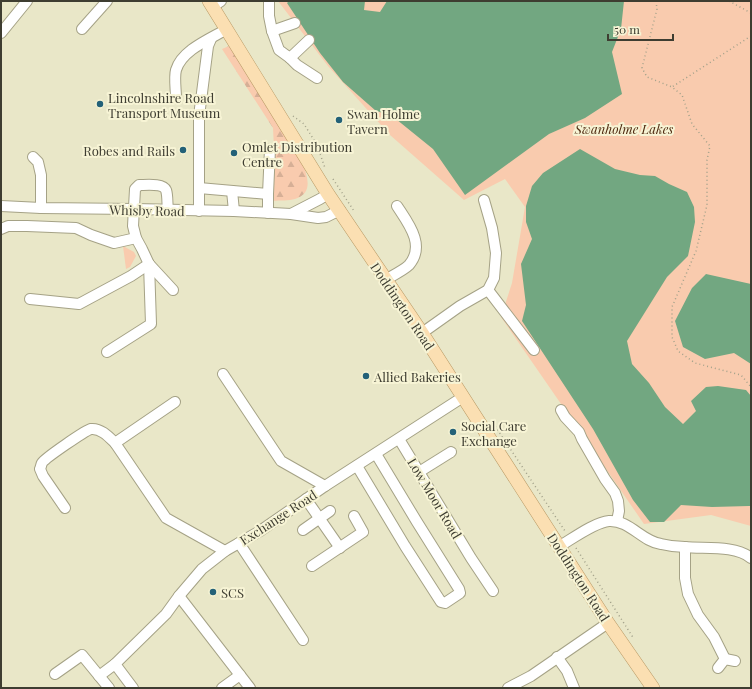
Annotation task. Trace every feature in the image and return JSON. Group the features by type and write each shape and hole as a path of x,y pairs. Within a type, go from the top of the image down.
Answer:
{"main road":[{"name":"Doddington Road","path":"214,3 227,30 328,194 422,333 608,623 653,688"}],"street":[{"path":"1,33 27,1"},
{"path":"82,29 107,1"},
{"path":"269,1 269,16 279,50 290,58 296,65 317,78"},
{"path":"272,30 295,23"},
{"path":"176,98 176,71 180,60 197,46 227,30"},
{"path":"199,211 199,116 208,46 211,39"},
{"path":"290,58 309,40"},
{"path":"268,213 270,149"},
{"path":"33,157 38,162 41,175 41,208"},
{"path":"168,210 167,192 165,188 161,186 139,185 135,189 133,226 136,238 149,264 173,290"},
{"path":"199,188 268,194"},
{"path":"232,191 234,211"},
{"name":"Whisby Road","path":"291,214 328,194"},
{"path":"422,333 460,306 488,290 494,278 496,254 492,228 484,200"},
{"path":"385,280 408,266 415,256 417,244 412,230 397,206"},
{"name":"Whisby Road","path":"1,207 234,211 291,214 318,218 326,217 340,210"},
{"path":"1,229 8,226 76,228 114,243 136,238"},
{"path":"30,299 79,304 131,276 149,264"},
{"path":"107,352 151,324 149,264"},
{"path":"488,290 534,350"},
{"path":"223,374 281,461 325,486"},
{"name":"Exchange Road","path":"100,676 115,664 166,614 202,569 224,551 260,531 325,486 463,397"},
{"path":"115,444 176,402"},
{"path":"561,410 565,417 579,432 605,479 615,493 619,511 617,521"},
{"path":"65,508 43,476 40,469 42,463 84,432 92,429 106,434 115,444 166,518 224,551"},
{"name":"Low Moor Road","path":"399,439 471,558 493,591"},
{"path":"419,472 451,452"},
{"path":"357,466 405,546 441,602 446,603 460,593 459,589 376,454"},
{"path":"306,499 340,548"},
{"path":"303,530 330,511"},
{"path":"312,566 363,532 354,516"},
{"path":"560,546 599,523 617,521 625,524 643,538 659,544 685,548 703,547 734,550 748,555 751,558"},
{"path":"238,543 303,640"},
{"path":"685,548 685,578 688,594 698,616 714,637 725,659"},
{"path":"179,596 250,688"},
{"path":"508,688 531,676 608,623"},
{"path":"55,674 82,655 109,688"},
{"path":"557,657 567,671 574,688"},
{"path":"725,659 735,661"},
{"path":"718,668 725,659"},
{"path":"115,664 133,688"},
{"path":"225,686 240,675"}],"path":[{"path":"656,1 657,9 642,68 647,77 672,87 682,95 692,124 710,146 707,160 707,205 696,252 672,307 672,337 678,351 695,363 741,375 751,388"},
{"path":"729,1 751,13"},
{"path":"672,87 751,36"},
{"path":"491,418 565,531"},
{"path":"578,552 636,644"}],"green space":[{"name":"Swanholme Lakes","path":"278,1 751,1 751,526 711,515 644,524 501,317 512,283 525,207 505,179 464,200 390,135 328,66"},
{"path":"229,46 303,165 308,185 305,193 301,197 293,200 273,201 273,128 222,49"},
{"path":"123,246 134,252 136,256 130,267 126,269"}],"shaded area":[{"path":"289,1 365,1 364,10 380,12 387,1 624,1 621,29 612,52 622,94 585,118 549,134 465,195 433,149 391,115 376,111 343,82 320,53 287,3"},
{"path":"580,149 615,169 640,175 655,176 687,192 694,207 695,222 688,256 667,277 627,341 632,364 649,383 665,407 683,424 696,411 691,401 706,387 718,386 746,390 751,396 751,506 712,507 681,505 664,522 650,522 633,500 593,429 522,321 526,305 521,264 532,239 526,222 526,206 532,186 543,173"},
{"path":"706,274 751,284 751,364 734,353 705,359 683,347 675,321 692,288"}],"place":[{"name":"Lincolnshire Road Transport Museum","path":"100,104"},
{"name":"Swan Holme Tavern","path":"339,120"},
{"name":"Robes and Rails","path":"183,150"},
{"name":"Omlet Distribution Centre","path":"234,153"},
{"name":"Allied Bakeries","path":"366,376"},
{"name":"Social Care Exchange","path":"453,432"},
{"name":"SCS","path":"213,592"}]}
